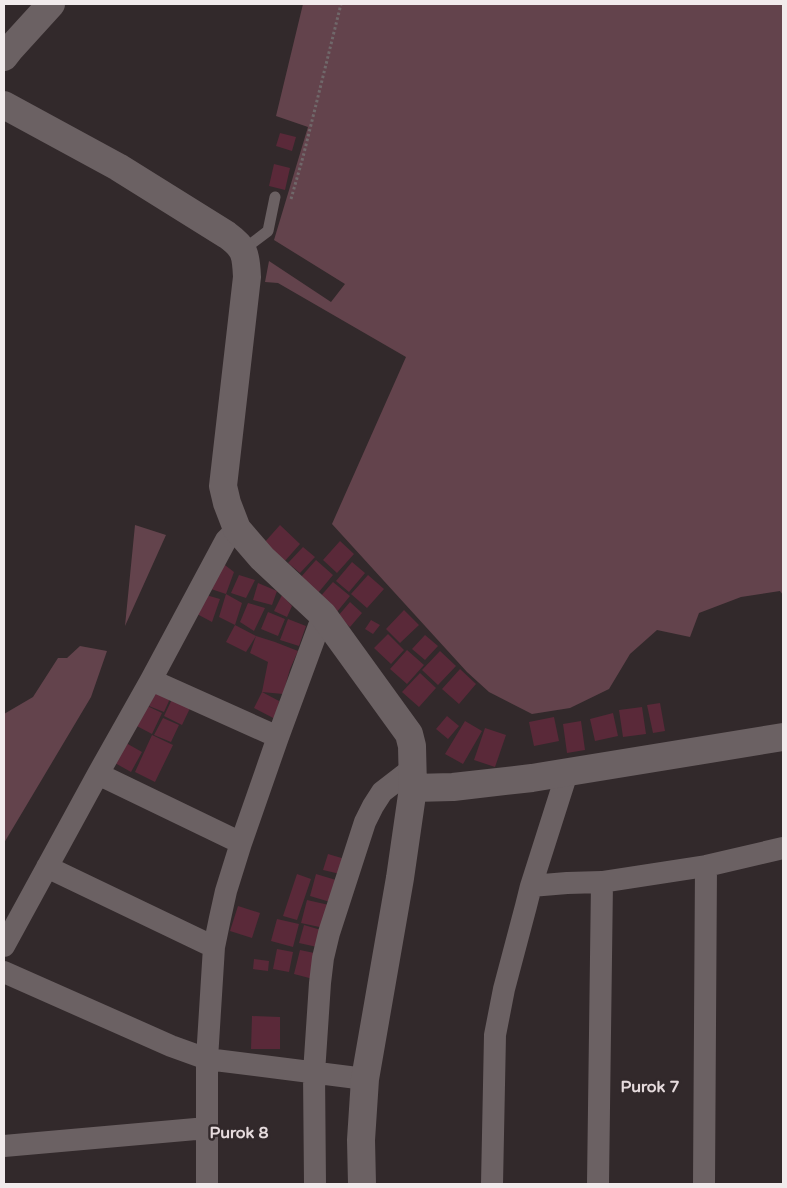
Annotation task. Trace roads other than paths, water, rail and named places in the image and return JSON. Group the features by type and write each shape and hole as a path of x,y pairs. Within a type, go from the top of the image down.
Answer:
{"street":[{"path":"4,58 51,4"},
{"path":"4,105 118,167 227,235 237,242 243,250 247,261 247,276 223,486 227,503 237,529 262,558 323,615 409,734 412,746 413,778 400,878 365,1079 361,1140 362,1184"},
{"path":"4,946 226,540 237,529"},
{"path":"207,1184 207,1060 214,947 226,891 241,843 323,615"},
{"path":"151,680 278,737"},
{"path":"315,1184 314,1073 323,958 329,933 365,822 372,806 382,792 413,778 453,788 567,772 783,737"},
{"path":"492,1184 495,1035 504,989 531,886 567,772"},
{"path":"98,774 241,843"},
{"path":"531,886 602,882 706,866 783,848"},
{"path":"704,1184 706,866"},
{"path":"47,867 214,947"},
{"path":"598,1184 602,882"},
{"path":"4,972 207,1060 365,1079"},
{"path":"4,1146 207,1128"}],"lane":[{"path":"243,250 268,230 275,197"}],"district":[{"name":"Purok 7","path":"650,1086"},
{"name":"Purok 8","path":"239,1132"}]}
